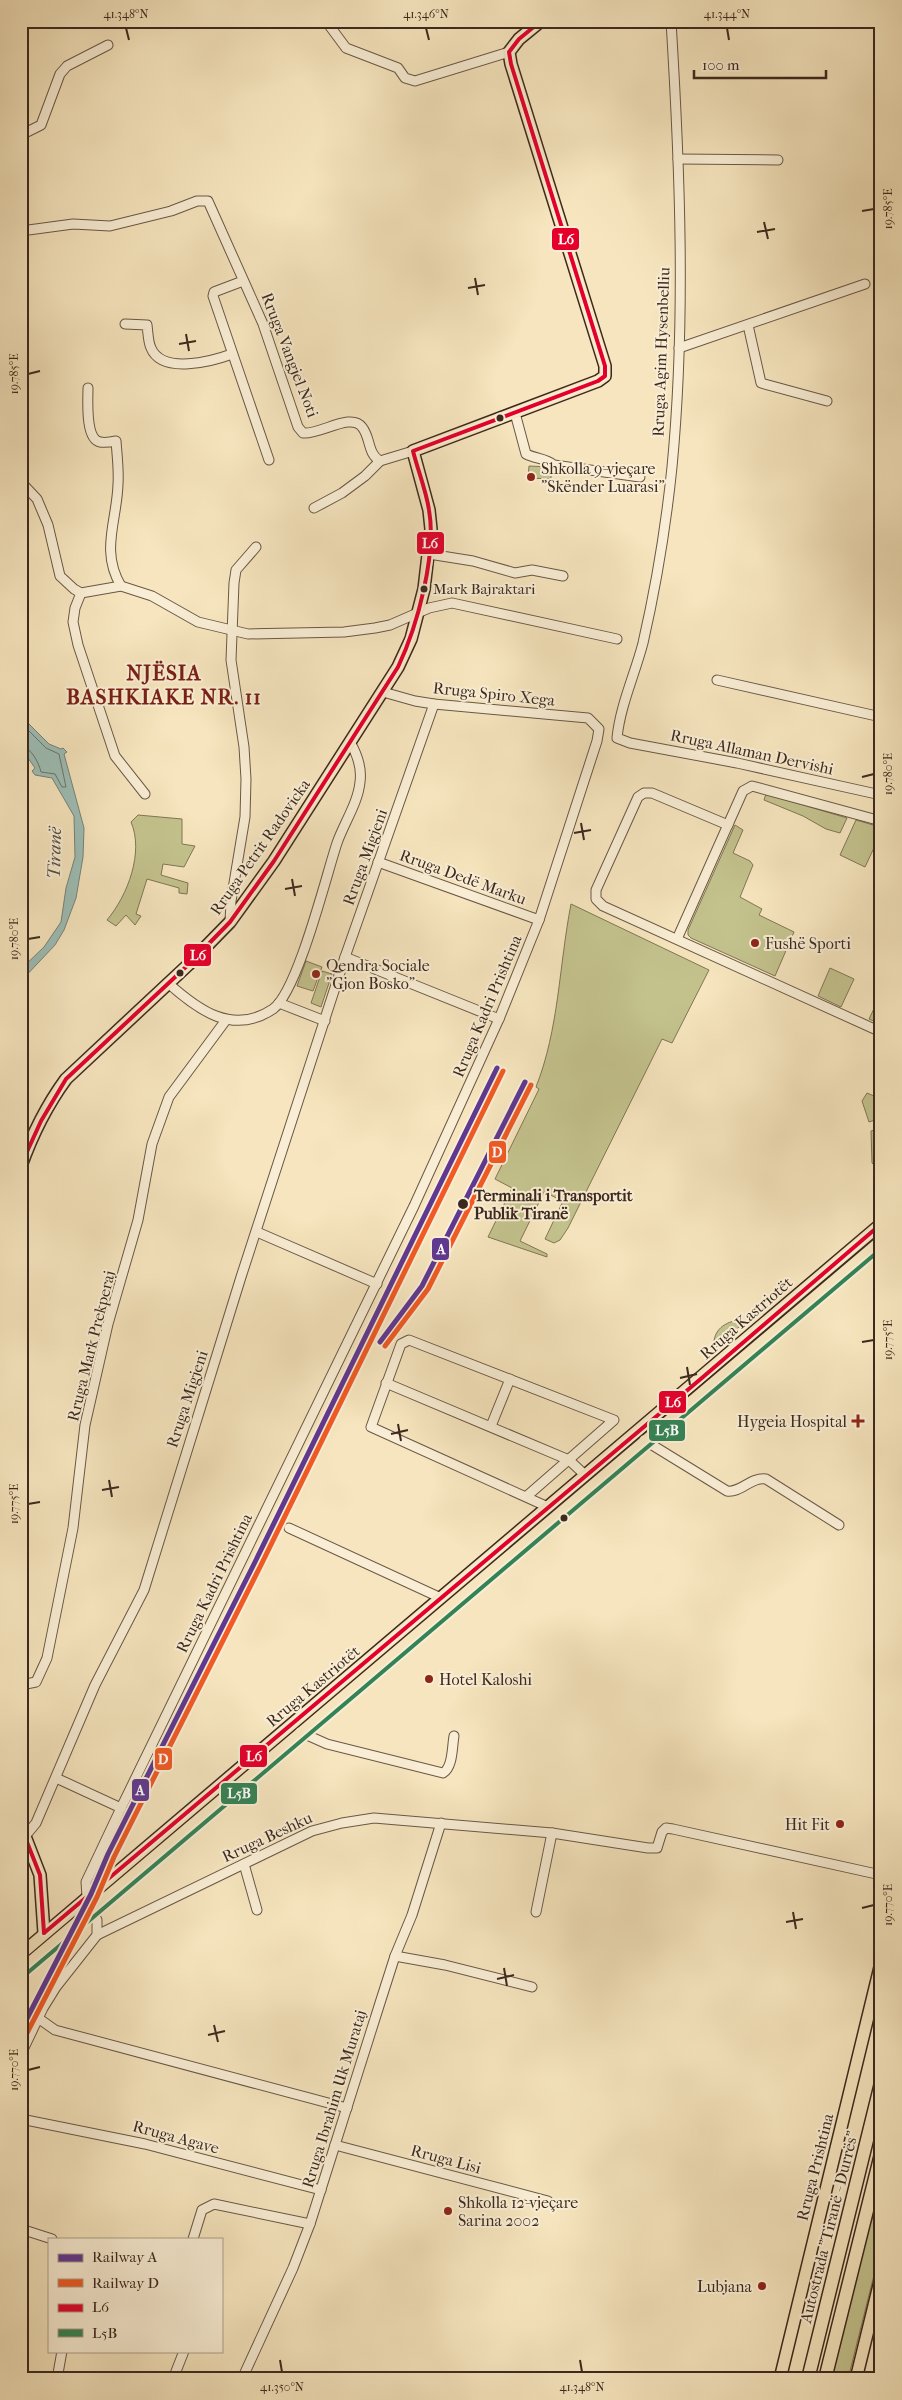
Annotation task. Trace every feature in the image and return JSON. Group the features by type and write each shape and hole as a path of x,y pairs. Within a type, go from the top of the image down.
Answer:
{"highway":[{"name":"Autostrada \"Tiranë - Durrës\"","path":"808,2379 881,2083"},
{"name":"Autostrada \"Tiranë - Durrës\"","path":"825,2379 881,2154"}],"main road":[{"path":"413,451 598,381 605,376 606,366 509,52 519,39 541,21"},
{"name":"Rruga Petrit Radovicka","path":"21,1166 53,1097 66,1079 230,922 274,861 383,692 411,639 429,554 431,529 429,510 413,451"},
{"name":"Rruga Kastriotët","path":"21,1954 881,1224"},
{"name":"Rruga Kastriotët","path":"21,1970 881,1241"},
{"path":"23,1830 40,1875 44,1933"},
{"name":"Rruga Prishtina","path":"780,2379 881,1963"},
{"path":"856,2379 875,2323 881,2277"}],"street":[{"path":"21,27 26,21"},
{"path":"326,21 346,48 398,68 405,78 415,81 509,52"},
{"name":"Rruga Agim Hysenbelliu","path":"617,738 655,587 672,467 679,348 678,159 671,21"},
{"path":"799,21 881,21"},
{"path":"21,135 41,125 60,74 67,66 108,45"},
{"path":"678,159 778,160"},
{"name":"Rruga Vangjel Noti","path":"21,231 73,224 110,226 171,211 197,201 208,201 263,324 298,427 303,433 310,434 346,422 358,423 364,428 374,457 380,461"},
{"path":"244,281 214,292 213,296 269,460"},
{"path":"679,348 865,284"},
{"path":"125,324 147,325 151,348 155,354 172,362 203,364 232,354"},
{"path":"748,325 761,382 827,401"},
{"path":"88,388 89,427 94,438 99,442 116,441 118,484 109,537 114,574 120,586"},
{"path":"514,413 528,456 546,459 554,465 640,477"},
{"path":"314,508 342,493 380,461 413,451"},
{"path":"21,482 37,499 48,525 60,576 81,593 120,586 152,596 198,622 248,634 352,631 390,625 418,612 452,603 617,639"},
{"path":"230,922 230,900 245,818 246,780 244,747 231,660 234,631 234,583 236,570 256,547"},
{"path":"429,554 473,561 515,573 532,570 562,576"},
{"path":"81,593 75,608 73,622 78,645 115,756 145,794"},
{"path":"717,680 881,717"},
{"name":"Rruga Spiro Xega","path":"383,692 434,704 588,718 599,730"},
{"name":"Rruga Migjeni","path":"23,1830 36,1823 95,1685 144,1590 345,957 434,704"},
{"name":"Rruga Kadri Prishtina","path":"86,1897 86,1882 377,1284 499,1020 539,920 599,730"},
{"name":"Rruga Allaman Dervishi","path":"617,738 630,743 737,763 881,795"},
{"path":"168,983 194,1004 226,1020 258,1016 279,1004 303,951 320,904 338,842 356,799 360,782 359,760 350,742"},
{"path":"677,939 743,791 752,786 881,822"},
{"path":"728,825 652,793 644,793 638,796 596,890 596,900 603,906 881,1032"},
{"name":"Rruga Dedë Marku","path":"378,862 539,920"},
{"path":"345,957 499,1020"},
{"path":"279,1004 325,1021"},
{"name":"Rruga Mark Prekperaj","path":"21,1684 36,1682 47,1658 73,1528 85,1425 108,1324 138,1220 152,1144 169,1097 226,1020"},
{"path":"257,1232 377,1284"},
{"path":"528,1496 614,1420 409,1340 401,1344 371,1427 528,1496 548,1507"},
{"path":"491,1426 510,1379"},
{"path":"386,1383 569,1460 586,1475"},
{"path":"644,1440 727,1491 732,1492 757,1478 766,1478 839,1526"},
{"path":"290,1528 441,1598"},
{"path":"300,1732 327,1744 443,1773 448,1770 454,1736"},
{"path":"56,1778 121,1808"},
{"name":"Rruga Beshku","path":"97,1935 312,1831 342,1823 374,1818 552,1832 648,1848 657,1848 662,1832 666,1828 690,1831 881,1875"},
{"name":"Rruga Ibrahim Uk Murataj","path":"242,2379 293,2268 310,2224 395,1956 412,1914 441,1823"},
{"path":"536,1912 552,1832"},
{"path":"244,1864 256,1910"},
{"path":"21,2054 38,2018 56,1987 97,1935 97,1920 92,1909"},
{"path":"395,1956 445,1965 532,1987"},
{"path":"38,2018 54,2030 347,2108"},
{"name":"Rruga Agave","path":"21,2119 145,2144 321,2190"},
{"name":"Rruga Lisi","path":"335,2145 548,2201"},
{"path":"194,2238 202,2210 214,2204 310,2224"},
{"path":"21,2229 49,2238"},
{"path":"57,2379 62,2352"},
{"path":"173,2379 184,2352"}],"shaded area":[{"path":"529,466 551,467 551,479 528,478"},
{"path":"766,794 847,818 840,833 826,829 803,816 764,800"},
{"path":"138,815 182,819 182,844 195,846 184,867 163,864 161,875 188,883 187,894 179,893 179,888 147,879 136,914 141,916 135,925 126,915 116,926 107,920 115,910 132,873 136,846 131,822"},
{"path":"856,820 880,827 881,833 865,867 840,855"},
{"path":"735,825 743,830 733,853 750,861 753,865 740,897 762,909 759,915 794,932 775,976 688,935 688,930"},
{"path":"571,904 709,970 672,1043 662,1039 568,1228 560,1240 554,1243 545,1239 563,1201 544,1192 520,1241 547,1254 547,1257 488,1237 512,1188 495,1179 539,1089 536,1087 544,1065 554,1020"},
{"path":"306,961 322,967 313,991 297,986"},
{"path":"830,968 854,979 841,1007 818,996"},
{"path":"322,971 332,974 321,1007 311,1003"},
{"path":"881,994 881,1024 869,1019"},
{"path":"867,1093 881,1099 881,1118 869,1122 862,1101"},
{"path":"881,1128 881,1167 877,1168 872,1163 871,1131"},
{"path":"881,1230 881,1235 753,1340 753,1339"},
{"path":"738,1320 746,1321 714,1349 716,1333 719,1329 727,1323"},
{"path":"881,2194 881,2247 848,2379 829,2379 860,2253"}],"water":[{"path":"21,716 49,744 61,749 63,748 67,752 64,754 84,828 83,857 76,898 64,930 55,945 21,981 21,969 44,947 61,922 66,888 75,857 74,816 52,778 35,775 32,771 35,768 21,748"}],"rail line":[{"name":"A","path":"21,2030 91,1894 108,1854 255,1562 497,1068"},
{"name":"D","path":"27,2033 97,1897 114,1857 261,1565 503,1071"},
{"name":"A","path":"380,1342 422,1286 525,1082"},
{"name":"D","path":"385,1346 428,1289 531,1085"}],"transit line":[{"name":"L6","path":"21,1165 41,1121 66,1079 188,965 230,922 274,861 398,667 412,632 424,590 430,548 431,528 429,510 413,451 598,381 605,376 605,366 511,64 509,52 519,39 541,21"},
{"name":"L6","path":"44,1933 703,1377 881,1224"},
{"name":"L5B","path":"25,1975 881,1249"},
{"name":"L6","path":"21,1827 40,1875 44,1933"}],"place":[{"name":"Shkolla 9-vjeçare \"Skënder Luarasi\"","path":"531,477"},
{"name":"Mark Bajraktari","path":"424,589"},
{"name":"Fushë Sporti","path":"755,943"},
{"name":"Qendra Sociale \"Gjon Bosko\"","path":"316,974"},
{"name":"Terminali i Transportit Publik Tiranë","path":"463,1204"},
{"name":"Hygeia Hospital","path":"858,1421"},
{"name":"Hotel Kaloshi","path":"429,1679"},
{"name":"Hit Fit","path":"840,1824"},
{"name":"Shkolla 12-vjeçare Sarina 2002","path":"448,2211"},
{"name":"Lubjana","path":"762,2286"}],"district":[{"name":"NJËSIA BASHKIAKE NR. 11","path":"164,685"}],"water label":[{"name":"Tiranë","path":"55,853"}]}
